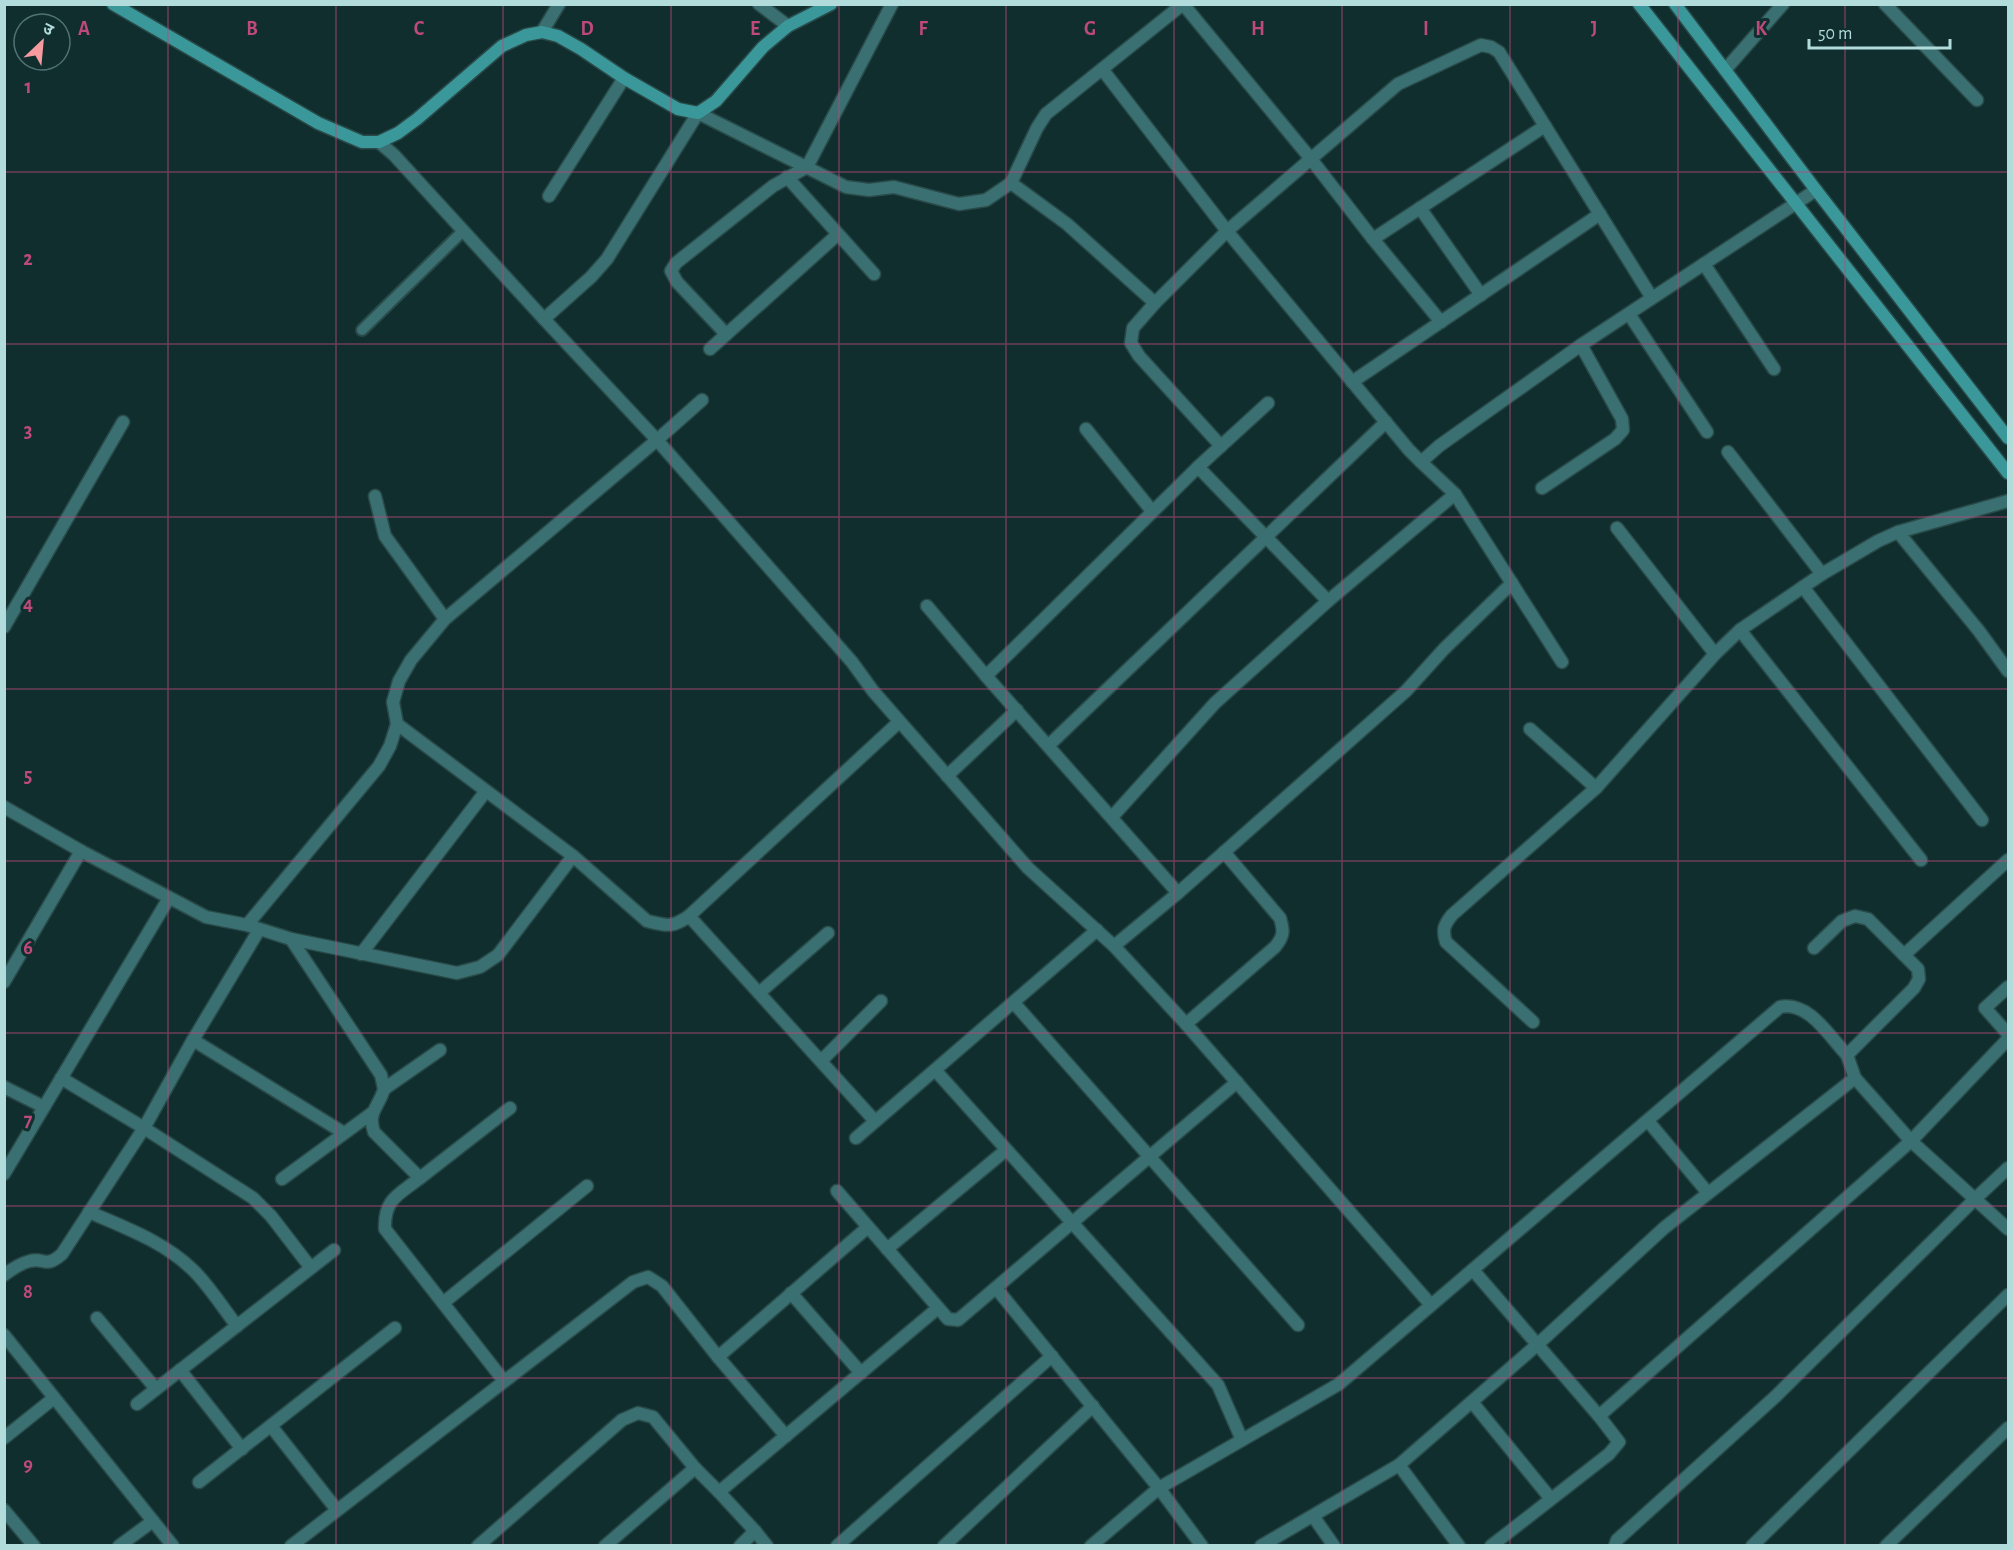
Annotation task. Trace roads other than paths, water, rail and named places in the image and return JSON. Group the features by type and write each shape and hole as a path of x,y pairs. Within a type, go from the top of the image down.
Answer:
{"street":[{"path":"113,4 318,123 362,142 380,142 398,133 502,46 526,35 542,32 558,36 581,49 624,78 678,109 698,113 846,188 869,190 894,187 959,204 986,200 1011,183 1046,114 1183,4 1441,322"},
{"path":"542,32 559,4"},
{"path":"759,4 788,26"},
{"path":"544,319 591,277 607,259 698,113 716,101 763,47 788,26 831,4"},
{"path":"726,334 677,282 671,271 676,262 768,189 807,167 891,4"},
{"path":"1639,4 2008,473"},
{"path":"1675,4 2008,438"},
{"path":"1725,70 1783,4"},
{"path":"1886,4 1977,100"},
{"path":"1221,446 1138,356 1131,343 1133,328 1227,231 1398,84 1481,45 1499,52 1652,298"},
{"path":"1102,69 1227,231 1352,382 1421,462 1455,494 1562,662"},
{"path":"549,196 624,78"},
{"path":"1373,239 1545,126"},
{"path":"380,142 657,440 852,662 899,722 1028,868 1114,946 1186,1024 1431,1305"},
{"path":"787,177 874,274"},
{"path":"1011,183 1067,224 1155,303"},
{"path":"1421,462 1439,446 1581,345 1816,190"},
{"path":"1420,208 1481,295"},
{"path":"1352,382 1600,214"},
{"path":"710,349 837,235"},
{"path":"1704,264 1774,369"},
{"path":"1629,314 1707,432"},
{"path":"1542,488 1616,439 1623,430 1622,419 1581,345"},
{"path":"247,925 380,766 397,724 393,702 399,681 411,660 445,619 702,400"},
{"path":"986,676 1152,511 1268,403"},
{"path":"4,627 123,422"},
{"path":"1049,745 1386,422"},
{"path":"1086,429 1152,511"},
{"path":"1728,452 1822,574"},
{"path":"1198,467 1328,601"},
{"path":"1112,817 1215,703 1328,601 1455,494"},
{"path":"375,496 385,536 445,619"},
{"path":"1533,1022 1446,942 1443,933 1445,924 1452,915 1596,788 1714,654 1740,630 1822,574 1878,541 1898,532 2008,501"},
{"path":"1617,528 1714,654"},
{"path":"1898,532 1980,631 2008,671"},
{"path":"1114,946 1406,691 1444,649 1512,583"},
{"path":"1803,587 1982,820"},
{"path":"927,606 986,676 1178,892"},
{"path":"1740,630 1921,860"},
{"path":"947,776 1017,710"},
{"path":"397,724 573,856 647,921 675,925 689,916 899,722"},
{"path":"1530,729 1596,788"},
{"path":"361,954 486,791"},
{"path":"4,807 81,851 206,917 247,925 291,939 457,973 480,967 498,955 573,856"},
{"path":"4,982 81,851"},
{"path":"1186,1024 1275,947 1282,939 1284,930 1280,918 1224,852"},
{"path":"1905,955 2008,860"},
{"path":"4,1174 168,898"},
{"path":"689,916 875,1121"},
{"path":"1814,948 1842,921 1856,916 1868,919 1918,969 1920,979 1914,988 1847,1055"},
{"path":"4,1275 33,1260 43,1263 54,1261 62,1254 144,1128 259,930"},
{"path":"856,1138 1096,930"},
{"path":"759,993 828,933"},
{"path":"291,939 381,1075 384,1089"},
{"path":"1599,1416 1911,1141 2008,1037 1984,1008 2008,987"},
{"path":"821,1061 881,1001"},
{"path":"1014,1003 1298,1325"},
{"path":"1091,1545 1159,1488 1339,1384 1780,1007 1791,1005 1806,1011 1847,1055 1855,1078 1911,1141 2008,1228"},
{"path":"194,1040 344,1133"},
{"path":"420,1178 374,1132 370,1122 384,1089 440,1050"},
{"path":"935,1070 1218,1385 1242,1440"},
{"path":"61,1078 253,1198 271,1216 311,1268"},
{"path":"1261,1545 1400,1466 1664,1228 1855,1078"},
{"path":"837,1191 948,1319 957,1320 1237,1082"},
{"path":"4,1087 44,1107"},
{"path":"504,1381 385,1229 385,1215 390,1202 510,1108"},
{"path":"282,1179 372,1113"},
{"path":"1648,1121 1708,1193"},
{"path":"887,1249 1006,1150"},
{"path":"1615,1545 1617,1540 1776,1396 2008,1168"},
{"path":"443,1303 587,1186"},
{"path":"89,1212 149,1239 180,1259 195,1272 237,1326"},
{"path":"718,1357 868,1227"},
{"path":"137,1404 334,1250"},
{"path":"1473,1270 1599,1416 1618,1442 1609,1455 1491,1545"},
{"path":"291,1545 633,1282 648,1277 662,1286 718,1357 786,1436"},
{"path":"996,1288 1159,1488 1202,1545"},
{"path":"791,1293 861,1373"},
{"path":"1752,1545 2008,1295"},
{"path":"719,1492 938,1308"},
{"path":"97,1318 156,1389"},
{"path":"199,1482 395,1328"},
{"path":"4,1335 172,1545"},
{"path":"837,1545 1052,1356"},
{"path":"180,1370 242,1449"},
{"path":"4,1438 54,1398"},
{"path":"1472,1402 1551,1499"},
{"path":"944,1545 1093,1406"},
{"path":"478,1545 622,1420 638,1413 653,1417 695,1468 768,1545"},
{"path":"271,1426 337,1510"},
{"path":"1886,1545 2008,1428"},
{"path":"1400,1466 1459,1545"},
{"path":"605,1545 695,1468"},
{"path":"4,1510 34,1545"},
{"path":"1313,1516 1334,1545"},
{"path":"119,1545 153,1521"},
{"path":"740,1545 755,1531"}],"lane":[{"path":"362,330 463,231"}]}
